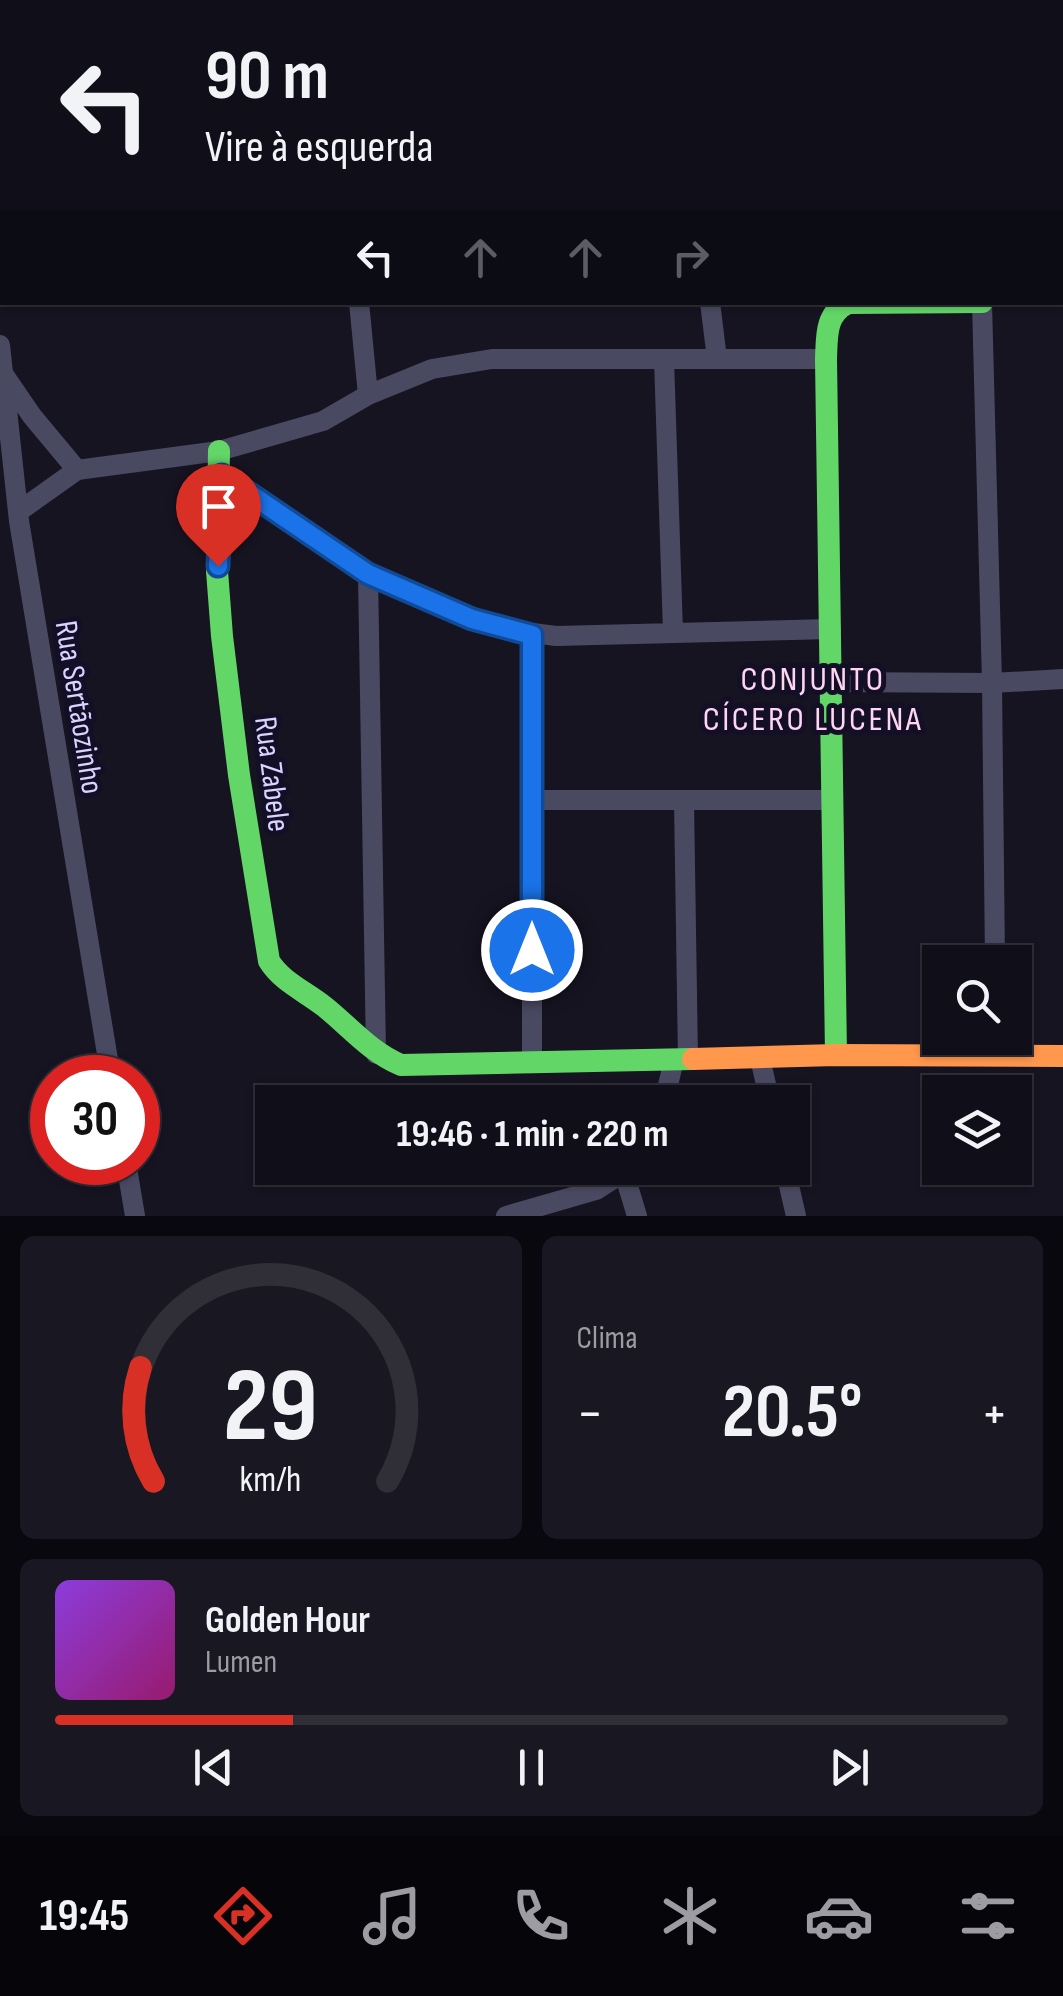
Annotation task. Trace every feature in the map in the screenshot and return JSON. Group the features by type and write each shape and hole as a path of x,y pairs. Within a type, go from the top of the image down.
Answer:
{"street":[{"path":"359,305 368,395"},
{"path":"710,305 717,359"},
{"path":"836,1055 829,800 831,629 826,359 830,316 840,305"},
{"path":"982,305 995,945"},
{"name":"Rua Sertãozinho","path":"0,345 13,519 107,1055"},
{"path":"13,519 77,470 219,451 324,421 368,395 432,370 492,359 826,359"},
{"path":"664,359 673,632"},
{"path":"3,374 77,470"},
{"name":"Rua Zabele","path":"219,451 222,475 218,588 240,796 268,961 277,974 325,1008 376,1054"},
{"path":"222,475 368,574 472,619 532,635 831,629"},
{"path":"368,574 376,1054 401,1064 760,1058 922,1050"},
{"path":"532,635 532,1063"},
{"path":"831,682 992,683 1063,679"},
{"path":"533,800 829,800"},
{"path":"671,1085 681,1060 684,800"},
{"path":"1032,1051 1063,1056"},
{"path":"760,1058 766,1085"},
{"path":"130,1185 135,1216"},
{"path":"506,1216 604,1185"},
{"path":"630,1185 637,1216"},
{"path":"789,1185 796,1216"}],"traffic: fast":[{"path":"836,1055 826,359 831,319 845,305"},
{"path":"219,451 217,571 222,636 239,775 269,961 274,968 370,1046 401,1065 693,1059"}],"traffic: slow":[{"path":"693,1059 1063,1056"}],"district":[{"name":"CONJUNTO CÍCERO LUCENA","path":"813,698"}],"route":[{"path":"218,566 222,475 368,574 472,619 532,635 532,950"}]}
